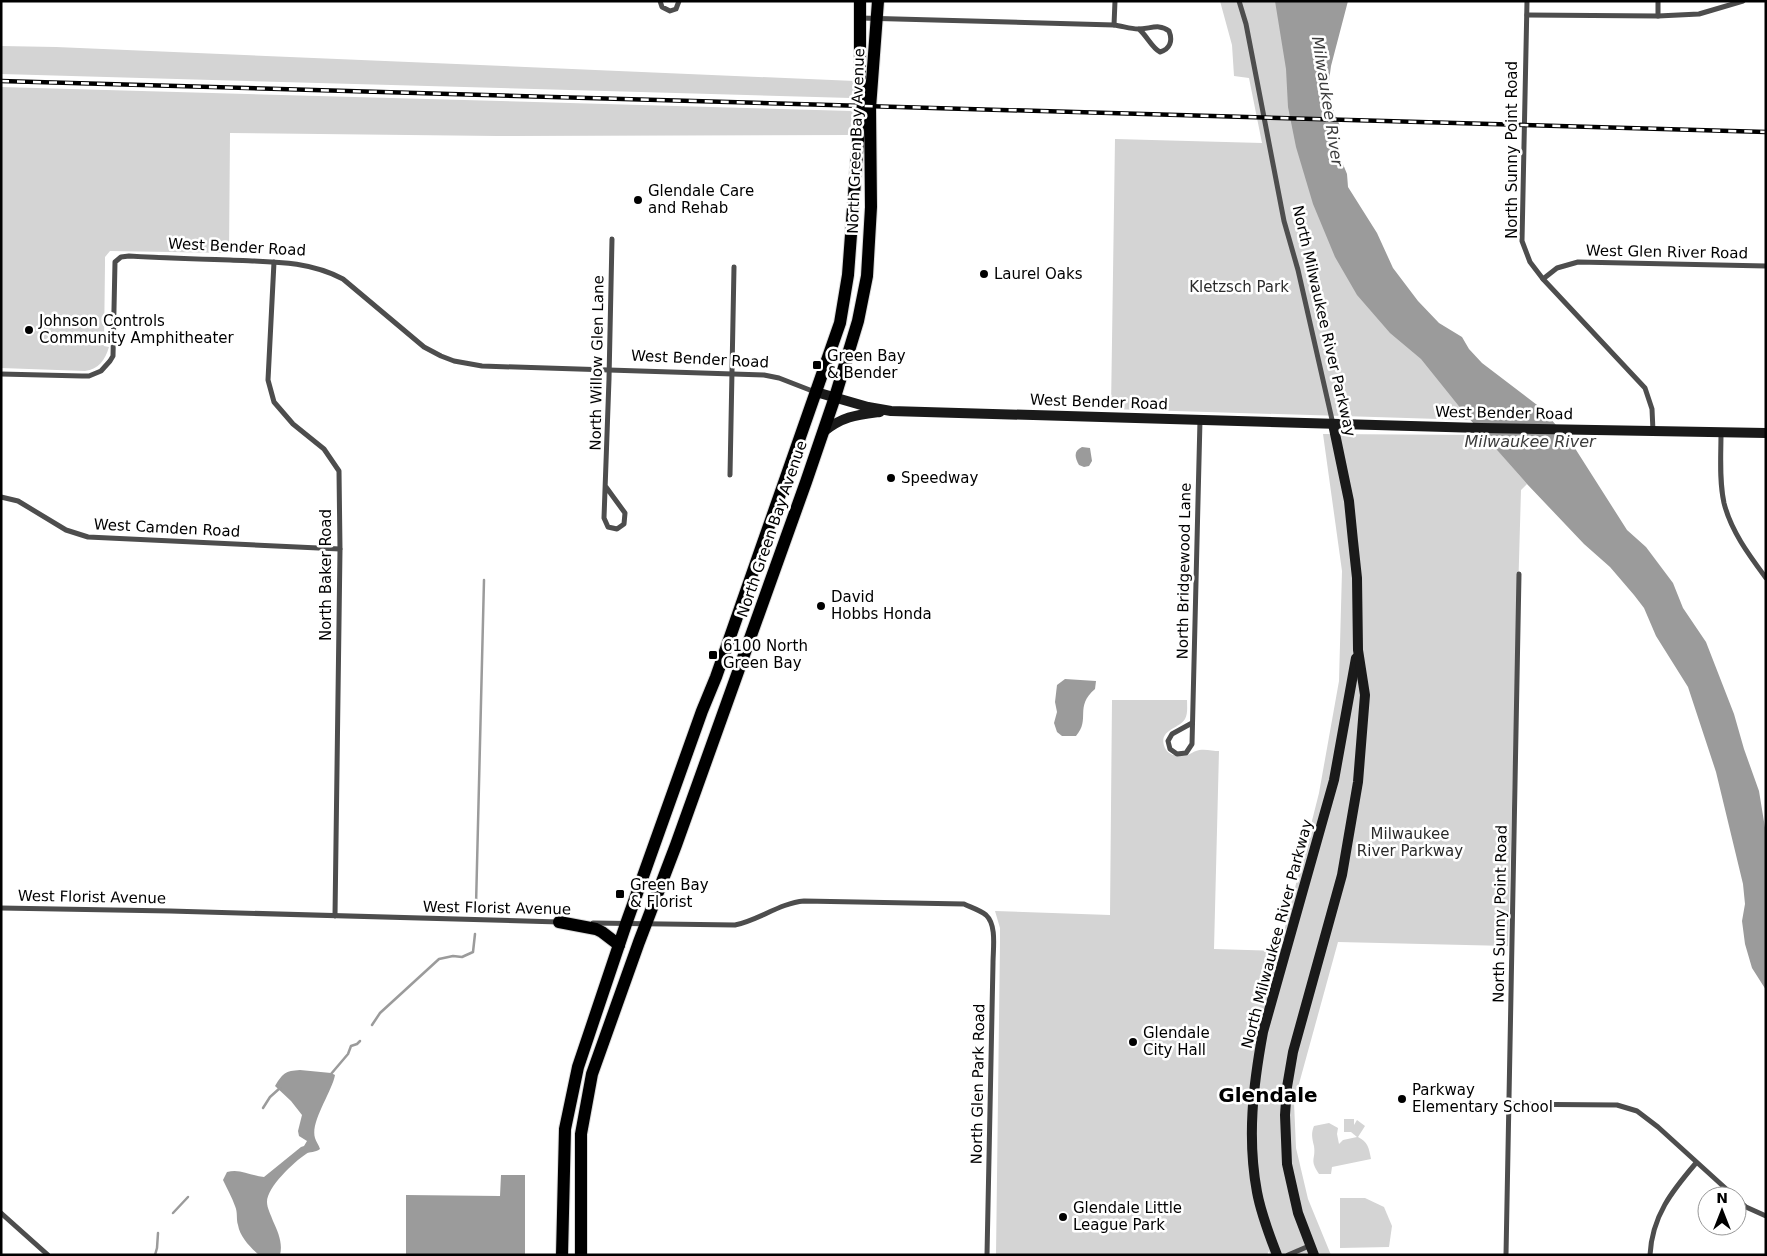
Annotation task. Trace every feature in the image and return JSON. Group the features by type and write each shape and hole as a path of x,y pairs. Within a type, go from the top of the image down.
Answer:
{"main road":[{"name":"North Green Bay Avenue","path":"562,1255 565,1129 578,1067 626,924 702,711 716,678 840,323 848,275 860,114 860,1"},
{"name":"North Green Bay Avenue","path":"581,1255 581,1134 592,1074 676,845 823,432 858,321 867,276 870,207 870,108 878,1"},
{"path":"663,821 682,828"},
{"path":"657,838 676,845"},
{"path":"559,922 596,929 619,945"}],"street":[{"path":"660,1 662,7 670,11 676,9 679,1"},
{"path":"1114,25 1115,1"},
{"name":"North Milwaukee River Parkway","path":"1240,1 1284,220 1298,270 1349,501 1357,578 1358,650 1365,695 1362,741 1352,822 1342,875 1293,1052 1287,1087 1285,1115 1287,1164 1298,1212 1311,1250"},
{"name":"North Sunny Point Road","path":"1527,1 1522,241 1530,262 1544,279 1645,388 1652,409 1653,431"},
{"path":"1658,1 1658,16"},
{"path":"1526,15 1658,16 1699,14 1743,1"},
{"path":"859,18 1114,25 1139,29 1153,26 1165,28 1171,36 1168,47 1160,52 1156,50 1146,35 1139,29"},
{"name":"North Willow Glen Lane","path":"606,487 625,513 624,524 617,529 608,527 604,522 610,370 612,239"},
{"name":"West Bender Road","path":"1,374 89,376 101,371 113,356 115,262 121,257 274,262 313,266 336,275 424,346 454,361 482,366 764,375 779,378 835,398 891,411 1481,428 1766,433"},
{"name":"North Baker Road","path":"274,262 268,380 274,402 293,424 324,449 339,471 340,549 335,916"},
{"name":"West Glen River Road","path":"1544,279 1557,268 1578,262 1766,266"},
{"path":"730,475 734,267"},
{"path":"823,432 834,423 849,416 891,411"},
{"name":"North Bridgewood Lane","path":"1192,723 1172,734 1168,741 1170,749 1177,754 1186,753 1192,744 1200,420"},
{"path":"1721,432 1721,475 1725,504 1736,532 1765,574"},
{"name":"West Camden Road","path":"1,497 18,501 66,530 88,537 340,549"},
{"name":"North Sunny Point Road","path":"1506,1255 1520,574"},
{"name":"North Milwaukee River Parkway","path":"1276,1255 1260,1203 1254,1171 1251,1130 1256,1072 1263,1032 1334,780 1358,650"},
{"name":"West Florist Avenue","path":"1,908 626,924 735,925 753,920 789,903 804,901 964,904 986,915"},
{"name":"North Glen Park Road","path":"986,915 993,930 987,1255"},
{"path":"1509,1104 1617,1105 1628,1107 1637,1111 1658,1127 1722,1186"},
{"path":"1650,1255 1651,1239 1660,1212 1675,1187 1696,1163"},
{"path":"1747,1207 1766,1216"},
{"path":"1,1213 48,1255"},
{"path":"1288,1255 1311,1250"}],"green space":[{"name":"Kletzsch Park","path":"1220,1 1320,1 1319,152 1466,415 1471,420 1111,409 1115,139 1262,143 1249,78 1234,76 1232,45"},
{"path":"1,46 855,81 851,98 1,74"},
{"path":"1,87 853,111 851,135 497,136 230,133 229,253 110,251 105,257 104,346 109,347 106,356 98,366 85,371 1,368"},
{"name":"Milwaukee River Parkway","path":"1323,434 1484,435 1527,484 1521,490 1508,946 1338,942 1294,1102 1296,1148 1308,1199 1331,1255 1270,1255 1269,1251 1267,1255 996,1255 1000,928 995,911 1110,915 1112,700 1187,700 1185,719 1166,734 1163,742 1168,752 1177,756 1186,756 1201,750 1219,751 1214,949 1279,951 1319,793 1339,681 1342,571"},
{"path":"1344,1119 1354,1119 1354,1125 1357,1120 1365,1126 1358,1137 1368,1146 1371,1159 1332,1167 1331,1174 1319,1174 1314,1162 1312,1131 1314,1126 1329,1123 1338,1128 1339,1144 1343,1140 1357,1137 1351,1132 1344,1132"},
{"path":"1340,1198 1365,1198 1384,1207 1392,1226 1389,1247 1340,1248"}],"water":[{"name":"Milwaukee River","path":"1275,1 1348,1 1331,66 1328,88 1331,105 1340,126 1336,147 1347,174 1348,187 1377,233 1393,268 1418,301 1439,323 1462,337 1469,349 1482,363 1541,408 1571,442 1627,530 1646,547 1673,583 1683,608 1706,642 1734,714 1759,791 1766,834 1766,990 1752,968 1745,944 1742,921 1745,904 1743,884 1716,772 1688,687 1656,636 1644,608 1634,595 1610,567 1584,544 1527,484 1466,415 1421,359 1390,333 1357,295 1335,257 1313,204 1296,147 1288,107 1286,69"},
{"path":"1082,447 1090,448 1092,461 1089,466 1079,465 1077,460 1076,453"},
{"path":"1065,679 1096,681 1095,689 1085,702 1082,724 1076,736 1062,736 1057,732 1054,723 1057,712 1055,702 1057,685"},
{"path":"300,1070 335,1075 318,1116 314,1131 320,1149 308,1153 301,1158 282,1175 271,1189 267,1204 280,1238 280,1255 259,1255 241,1234 237,1223 236,1209 223,1180 227,1172 232,1171 264,1177 304,1146 307,1141 299,1136 298,1131 302,1115 275,1086 285,1074"},
{"path":"501,1175 525,1175 525,1255 406,1255 406,1195 500,1196"}],"waterway":[{"path":"476,906 484,580"},
{"path":"372,1025 380,1013 439,959 453,956 462,957 473,952 475,934"},
{"path":"331,1074 348,1054 351,1046 360,1041"},
{"path":"263,1108 270,1097 280,1088"},
{"path":"173,1213 188,1197"},
{"path":"155,1255 158,1233"}],"railway":[{"path":"1,81 1766,132"}],"place":[{"name":"Glendale Care and Rehab","path":"638,200"},
{"name":"Laurel Oaks","path":"984,274"},
{"name":"Johnson Controls Community Amphitheater","path":"29,330"},
{"name":"Green Bay & Bender","path":"817,365"},
{"name":"Speedway","path":"891,478"},
{"name":"David Hobbs Honda","path":"821,606"},
{"name":"6100 North Green Bay","path":"713,655"},
{"name":"Green Bay & Florist","path":"620,894"},
{"name":"Glendale City Hall","path":"1133,1042"},
{"name":"Parkway Elementary School","path":"1402,1099"},
{"name":"Glendale Little League Park","path":"1063,1217"}],"district":[{"name":"Glendale","path":"1268,1095"}]}
